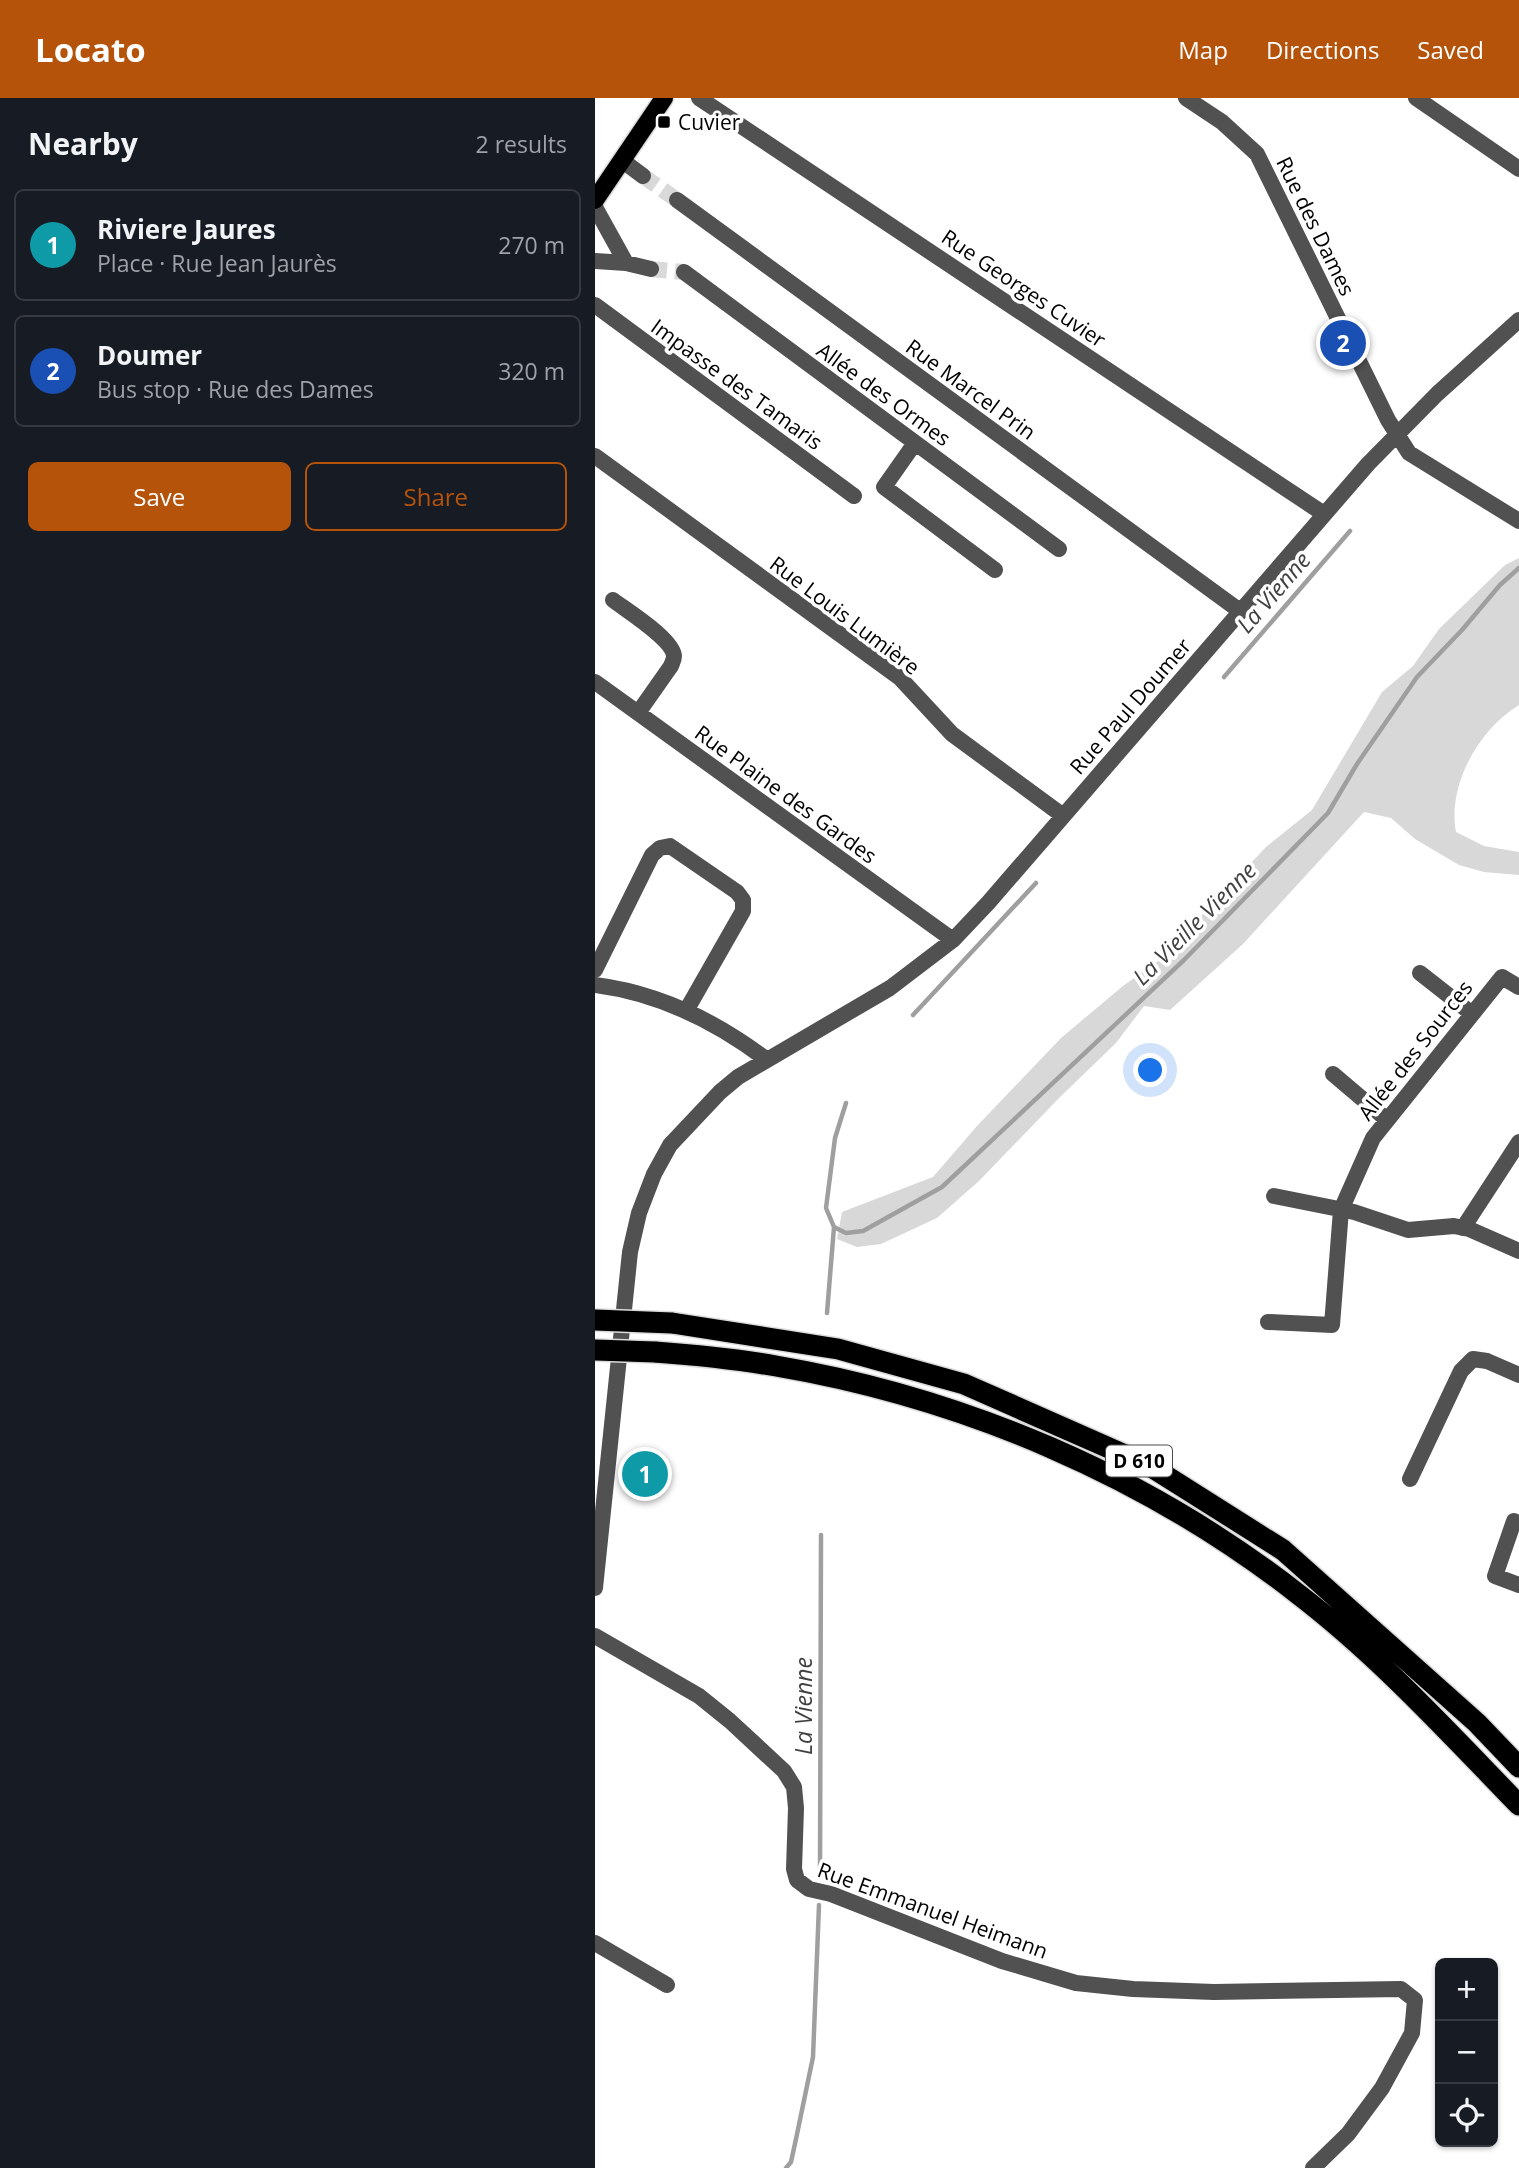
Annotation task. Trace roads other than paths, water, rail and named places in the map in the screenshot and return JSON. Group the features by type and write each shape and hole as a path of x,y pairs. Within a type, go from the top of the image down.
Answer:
{"highway":[{"name":"D 610","path":"595,1320 672,1323 838,1349 964,1384 1150,1466 1283,1550 1477,1723 1519,1767"},
{"name":"D 610","path":"595,1350 655,1352 775,1365 883,1389 1007,1430 1070,1456 1133,1487 1249,1558 1298,1594 1399,1681 1519,1805"}],"main road":[{"path":"595,200 664,98"}],"street":[{"name":"Rue Georges Cuvier","path":"699,98 1324,513"},
{"name":"Rue des Dames","path":"1186,98 1221,122 1257,154 1397,436 1409,453 1519,521"},
{"path":"1416,98 1519,169"},
{"path":"622,161 643,176"},
{"name":"Rue Marcel Prin","path":"677,200 1240,611"},
{"path":"595,207 626,263"},
{"path":"595,261 626,263 651,269"},
{"name":"Allée des Ormes","path":"684,272 1059,549"},
{"name":"Impasse des Tamaris","path":"595,305 854,496"},
{"name":"Rue Paul Doumer","path":"595,1588 602,1473 630,1252 639,1213 654,1174 670,1145 699,1113 738,1077 890,988 953,940 1368,464 1437,394 1519,320"},
{"path":"915,443 884,487 995,570"},
{"name":"Rue Louis Lumière","path":"595,456 900,678 952,734 1062,815"},
{"path":"613,600 649,626 673,652 671,666 638,713"},
{"name":"Rue Plaine des Gardes","path":"595,682 953,940"},
{"path":"595,970 652,856 660,848 670,846 737,892 743,901 743,911 686,1011"},
{"path":"1420,973 1471,1013"},
{"name":"Allée des Sources","path":"1268,1322 1332,1325 1341,1210 1373,1138 1502,976 1519,988"},
{"path":"595,985 626,989 686,1011 767,1060"},
{"path":"1333,1074 1386,1119"},
{"path":"1463,1228 1519,1142"},
{"path":"1274,1196 1354,1212 1408,1230 1454,1226 1463,1228 1519,1251"},
{"path":"1410,1479 1461,1371 1473,1359 1487,1361 1519,1375"},
{"path":"1514,1521 1495,1576 1519,1585"},
{"name":"Rue Emmanuel Heimann","path":"595,1636 699,1696 784,1771 794,1787 794,1869 797,1880 809,1889 831,1894 1002,1961 1076,1983 1133,1989 1214,1992 1401,1989 1415,2000 1412,2033 1376,2097 1348,2134 1313,2168"},
{"path":"595,1943 667,1985"}],"waterway":[{"name":"La Vienne","path":"1224,677 1350,531"},
{"name":"La Vieille Vienne","path":"834,1227 846,1233 863,1231 942,1187 1184,960 1328,813 1357,764 1417,677 1500,585 1519,568"},
{"name":"La Vienne","path":"913,1015 1036,883"},
{"name":"La Vienne","path":"827,1313 834,1227 826,1208 835,1138 846,1103"},
{"name":"La Vienne","path":"820,1877 821,1535"},
{"name":"La Vienne","path":"786,2168 791,2162 813,2057 819,1905"}],"tunnel":[{"path":"643,176 677,200"},
{"path":"651,269 684,272"}],"place":[{"name":"Cuvier","path":"664,122"},
{"name":"Doumer","path":"1343,343"},
{"name":"Riviere Jaures","path":"645,1474"}]}
